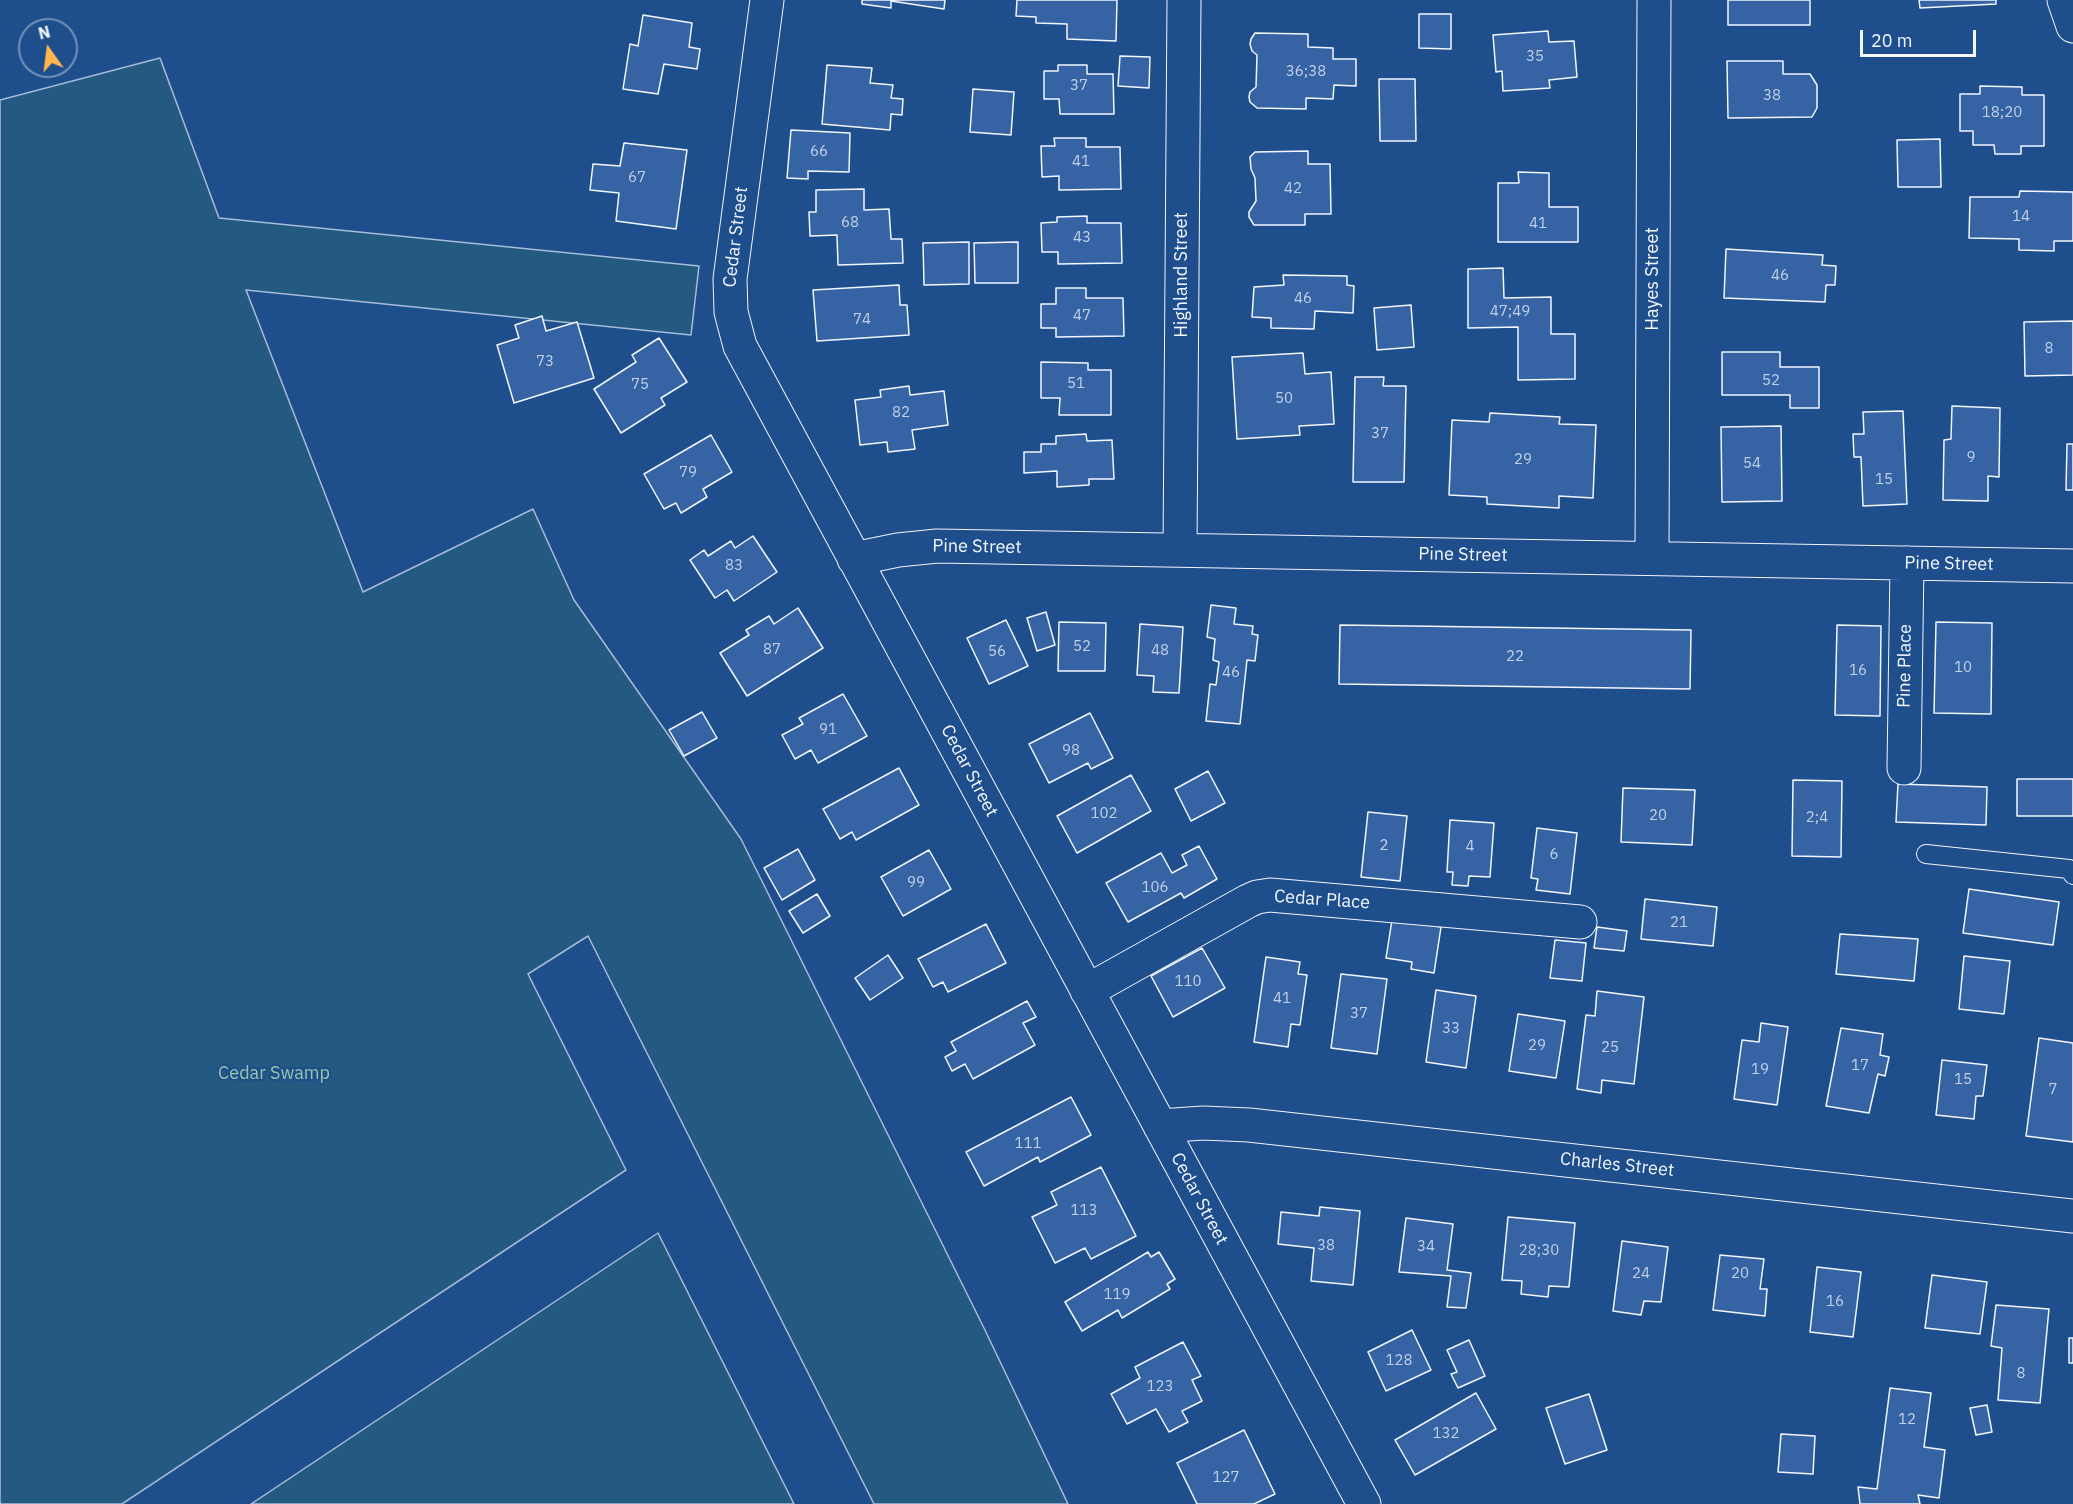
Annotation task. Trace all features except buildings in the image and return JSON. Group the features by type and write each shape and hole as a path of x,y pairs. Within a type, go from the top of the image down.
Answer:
{"street":[{"name":"Cedar Street","path":"767,0 730,279 730,312 734,329 748,362 1364,1504"},
{"name":"Highland Street","path":"1180,550 1184,0"},
{"name":"Hayes Street","path":"1652,558 1654,0"},
{"path":"2064,0 2073,26"},
{"name":"Pine Street","path":"854,559 898,550 937,546 2073,566"},
{"name":"Pine Place","path":"1904,768 1907,563"},
{"name":"Cedar Place","path":"1088,992 1257,897 1270,895 1580,922"},
{"name":"Charles Street","path":"1160,1126 1203,1123 1249,1125 2073,1216"}],"lane":[{"path":"1926,854 2069,869 2073,875"}],"green space":[{"name":"Cedar Swamp","path":"160,58 219,218 699,266 691,335 246,290 363,592 533,509 574,600 741,839 984,1328 1068,1504 874,1504 588,936 528,974 626,1170 122,1504 1,1504 0,100"},
{"path":"658,1233 794,1504 251,1504"}]}
